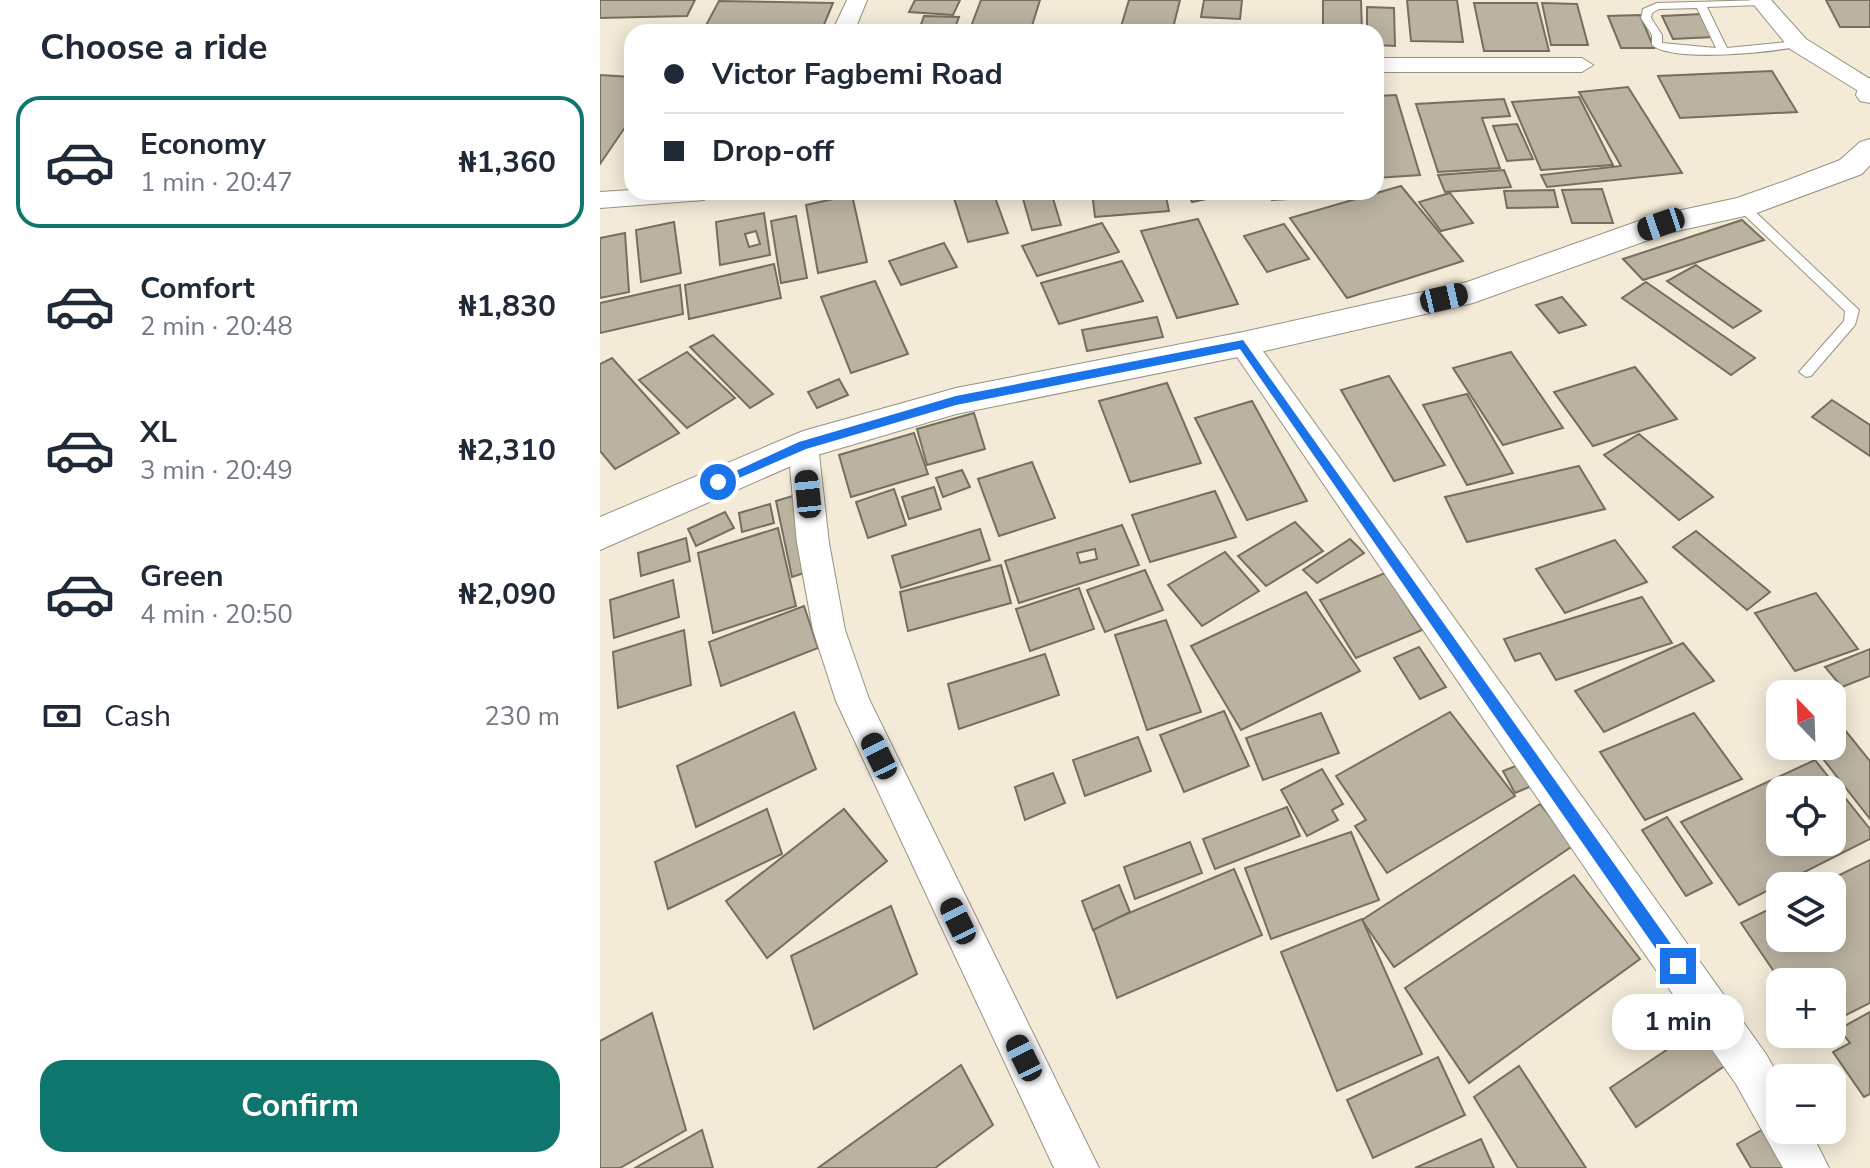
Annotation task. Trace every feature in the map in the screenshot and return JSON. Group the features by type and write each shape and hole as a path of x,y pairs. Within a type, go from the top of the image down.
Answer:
{"street":[{"path":"846,24 857,0"},
{"path":"1761,1 1798,44 1869,89"},
{"path":"1384,65 1582,65"},
{"path":"600,534 803,445 956,401 1243,344 1473,292 1661,224 1743,207 1851,167 1870,148"},
{"path":"600,200 624,198"},
{"path":"1243,344 1622,890 1751,1069 1766,1095"},
{"path":"803,445 813,543 829,630 853,701 1077,1168"},
{"path":"1794,1144 1807,1168"}],"lane":[{"path":"1761,1 1657,6 1647,11 1646,18 1657,35 1657,45 1723,52 1798,44"},
{"path":"1701,6 1723,52"},
{"path":"1743,207 1852,310 1850,322 1806,372"}],"building":[{"path":"600,0 695,0 687,16 600,18"},
{"path":"915,0 960,0 953,15 909,12"},
{"path":"981,0 1040,0 1032,24 972,24"},
{"path":"1129,0 1180,0 1174,24 1122,24"},
{"path":"1204,0 1242,0 1240,19 1201,17"},
{"path":"1323,0 1361,0 1362,24 1323,24"},
{"path":"1407,0 1457,0 1463,42 1411,41"},
{"path":"1826,0 1870,0 1870,27 1840,27"},
{"path":"719,1 833,3 824,24 707,24"},
{"path":"1474,3 1537,3 1549,51 1484,51"},
{"path":"1542,3 1577,4 1588,45 1551,45"},
{"path":"1367,7 1394,8 1395,46 1384,45 1384,24 1367,24"},
{"path":"1701,14 1713,37 1673,39 1662,16"},
{"path":"1640,15 1654,48 1621,48 1608,16"},
{"path":"924,16 959,17 956,24 921,24"},
{"path":"1772,71 1797,112 1680,118 1658,76"},
{"path":"600,75 624,76 624,129 600,164"},
{"path":"1628,87 1682,173 1547,187 1541,175 1621,166 1579,92"},
{"path":"1396,95 1420,175 1384,177 1384,96"},
{"path":"1579,97 1613,165 1541,170 1512,102"},
{"path":"1504,99 1510,116 1482,118 1500,168 1438,172 1416,104"},
{"path":"1517,124 1533,159 1507,161 1493,126"},
{"path":"1504,170 1511,187 1445,192 1438,175"},
{"path":"1401,186 1463,261 1347,298 1290,218 1352,200 1384,200 1384,191"},
{"path":"1602,189 1613,223 1572,223 1562,190"},
{"path":"1554,190 1558,207 1507,208 1504,191"},
{"path":"1450,193 1473,223 1441,231 1419,202"},
{"path":"829,200 853,200 867,262 818,273 806,205"},
{"path":"955,200 996,200 1008,233 968,242"},
{"path":"1023,200 1053,200 1061,225 1032,230"},
{"path":"1093,200 1167,200 1169,211 1095,217"},
{"path":"764,213 770,255 720,265 716,222","holes":["756,231 760,244 749,247 745,234"]},
{"path":"796,216 807,278 781,283 771,221"},
{"path":"1198,219 1238,304 1177,318 1141,231"},
{"path":"1742,220 1764,240 1643,280 1623,259"},
{"path":"674,222 681,273 641,282 636,230"},
{"path":"1102,223 1119,252 1037,276 1022,246"},
{"path":"1284,224 1309,259 1267,272 1244,236"},
{"path":"625,233 629,292 600,298 600,238"},
{"path":"944,243 957,267 901,285 889,261"},
{"path":"1122,261 1143,301 1059,324 1041,283"},
{"path":"774,264 781,298 689,319 685,285"},
{"path":"1696,265 1761,311 1733,328 1667,281"},
{"path":"875,281 908,354 851,373 821,297"},
{"path":"1646,282 1755,358 1731,375 1622,298"},
{"path":"680,285 683,314 600,333 600,303"},
{"path":"1562,297 1586,325 1559,333 1536,305"},
{"path":"1157,317 1163,337 1087,351 1082,330"},
{"path":"713,335 773,394 750,408 690,347"},
{"path":"687,352 735,398 687,428 639,380"},
{"path":"1511,352 1563,428 1503,445 1453,368"},
{"path":"612,358 679,433 615,469 600,451 600,364"},
{"path":"1635,367 1677,419 1593,446 1554,392"},
{"path":"1389,376 1445,465 1394,481 1341,390"},
{"path":"839,379 848,395 817,408 808,392"},
{"path":"1167,383 1201,463 1130,482 1099,401"},
{"path":"1467,394 1513,473 1467,485 1423,405"},
{"path":"1832,400 1870,425 1870,456 1812,417"},
{"path":"1252,401 1307,501 1247,520 1195,418"},
{"path":"974,413 985,449 927,465 917,429"},
{"path":"914,433 928,474 851,497 839,455"},
{"path":"1639,434 1713,497 1679,520 1604,455"},
{"path":"1032,462 1055,518 999,536 978,479"},
{"path":"1579,466 1605,509 1467,542 1445,497"},
{"path":"962,470 970,487 943,497 936,478"},
{"path":"934,487 941,509 909,519 902,497"},
{"path":"894,489 906,525 868,538 856,502"},
{"path":"1215,491 1236,537 1150,562 1132,515"},
{"path":"796,495 813,570 792,577 776,501"},
{"path":"770,504 774,523 742,532 739,513"},
{"path":"725,512 734,528 696,546 688,529"},
{"path":"1295,522 1323,551 1266,586 1238,556"},
{"path":"1122,525 1139,565 1019,603 1005,561","holes":["1095,549 1097,559 1080,563 1077,553"]},
{"path":"778,528 796,606 713,633 698,553"},
{"path":"980,529 990,560 901,588 892,556"},
{"path":"1696,531 1770,592 1747,610 1673,547"},
{"path":"686,538 690,561 641,576 638,553"},
{"path":"1350,539 1364,553 1317,583 1303,570"},
{"path":"1615,540 1647,582 1565,613 1536,569"},
{"path":"1225,552 1259,591 1202,626 1168,585"},
{"path":"1001,565 1011,603 908,631 900,592"},
{"path":"1145,570 1163,610 1105,632 1087,590"},
{"path":"1385,573 1422,630 1356,658 1320,600"},
{"path":"673,580 679,617 614,638 610,600"},
{"path":"1079,588 1094,629 1030,651 1016,609"},
{"path":"1306,592 1360,671 1241,730 1191,646"},
{"path":"1816,593 1858,649 1795,671 1755,613"},
{"path":"1642,597 1672,643 1556,680 1540,653 1515,661 1504,639"},
{"path":"804,606 818,648 721,686 709,642"},
{"path":"1166,620 1201,712 1147,730 1115,635"},
{"path":"684,630 691,685 618,708 613,652"},
{"path":"1683,643 1714,681 1604,732 1575,691"},
{"path":"1419,647 1446,687 1420,699 1394,658"},
{"path":"1870,649 1870,676 1846,685 1846,680 1836,680 1825,667"},
{"path":"1045,654 1059,695 959,729 948,684"},
{"path":"1224,711 1249,766 1184,792 1160,735"},
{"path":"794,712 816,769 696,827 677,766"},
{"path":"1450,712 1515,796 1387,873 1355,826 1366,820 1336,776"},
{"path":"1321,713 1339,753 1263,780 1246,738"},
{"path":"1694,713 1742,779 1645,820 1600,752"},
{"path":"1846,731 1870,761 1870,819 1846,788 1846,776 1836,776 1824,760 1846,760"},
{"path":"1138,737 1151,771 1085,796 1073,760"},
{"path":"1815,760 1828,776 1780,776"},
{"path":"1526,762 1539,783 1515,793 1503,771"},
{"path":"1322,769 1343,804 1332,810 1338,820 1307,836 1281,790"},
{"path":"1053,773 1065,803 1025,820 1015,787"},
{"path":"1766,783 1766,856 1836,856 1804,872 1766,872 1766,891 1739,905 1681,822"},
{"path":"1846,799 1870,829 1870,839 1846,851"},
{"path":"1540,804 1574,845 1394,967 1362,920"},
{"path":"1287,807 1300,836 1215,869 1203,839"},
{"path":"767,809 782,854 668,909 655,862"},
{"path":"844,809 887,861 767,958 726,901"},
{"path":"1667,817 1712,883 1686,896 1642,830"},
{"path":"1351,832 1379,900 1271,939 1245,868"},
{"path":"1190,842 1202,873 1135,899 1124,867"},
{"path":"1870,860 1870,1003 1846,1015 1846,968 1772,968 1741,923 1766,911 1766,952 1846,952 1846,872"},
{"path":"1234,869 1262,935 1117,998 1093,928"},
{"path":"1574,875 1640,959 1469,1083 1405,988"},
{"path":"1119,885 1130,912 1093,930 1082,901"},
{"path":"891,906 917,974 814,1029 791,956"},
{"path":"1362,919 1422,1054 1337,1091 1281,952"},
{"path":"1870,1012 1870,1094 1864,1097 1846,1071 1846,1064 1841,1064 1833,1052 1846,1048 1850,1043 1846,1038 1846,1025"},
{"path":"652,1013 686,1130 620,1168 600,1168 600,1041"},
{"path":"1711,1020 1739,1056 1636,1127 1610,1088"},
{"path":"1438,1057 1465,1115 1373,1158 1347,1100"},
{"path":"961,1065 993,1125 935,1168 818,1168"},
{"path":"1519,1066 1586,1168 1518,1168 1474,1097"},
{"path":"1766,1128 1766,1144 1777,1144 1792,1168 1751,1168 1737,1144"},
{"path":"702,1130 713,1168 635,1168"},
{"path":"1481,1139 1494,1168 1415,1168"}],"route":[{"path":"718,482 803,445 956,401 1243,344 1678,966"}]}
